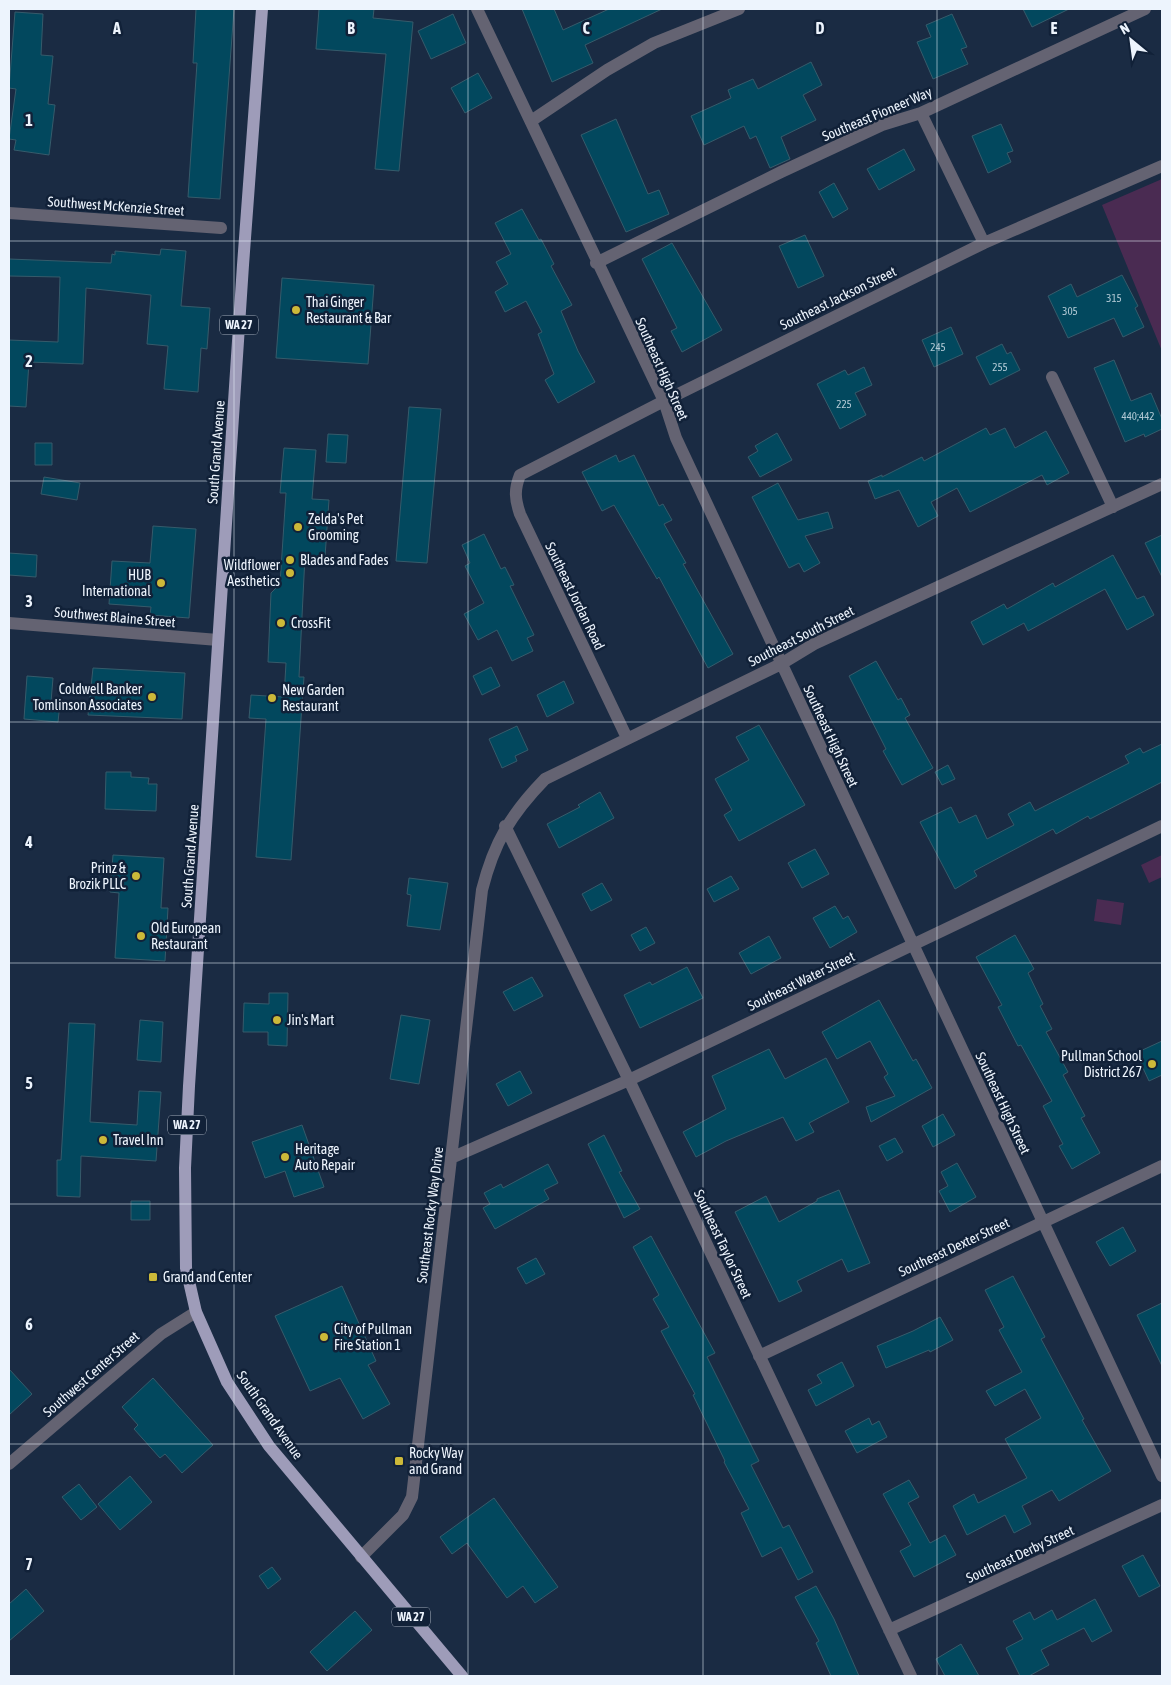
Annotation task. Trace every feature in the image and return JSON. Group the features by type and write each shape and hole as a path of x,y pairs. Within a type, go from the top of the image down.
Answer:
{"main road":[{"name":"South Grand Avenue","path":"262,9 218,640 185,1168 186,1268 196,1312 227,1382 269,1446 361,1558 462,1676"}],"street":[{"name":"Southeast High Street","path":"477,9 596,263 664,401 676,438 1162,1476"},
{"path":"531,121 607,70 654,43 739,9"},
{"name":"Southeast Pioneer Way","path":"596,263 882,125 921,113 1145,9"},
{"path":"921,113 984,243"},
{"name":"Southeast Jackson Street","path":"531,468 984,243 1162,166"},
{"name":"Southwest McKenzie Street","path":"9,212 221,228"},
{"path":"1052,377 1112,507"},
{"name":"Southeast Jordan Road","path":"531,468 520,475 515,487 515,501 628,738"},
{"name":"Southeast South Street","path":"490,858 505,826 521,804 545,779 781,664 814,644 1162,484"},
{"name":"Southwest Blaine Street","path":"9,623 218,640"},
{"name":"Southeast Taylor Street","path":"505,826 629,1080 911,1676"},
{"name":"Southeast Water Street","path":"452,1158 629,1080 1162,826"},
{"name":"Southeast Rocky Way Drive","path":"361,1558 403,1515 412,1498 482,890 490,858"},
{"name":"Southeast Dexter Street","path":"758,1356 1162,1166"},
{"name":"Southwest Center Street","path":"9,1464 161,1334 196,1312"},
{"name":"Southeast Derby Street","path":"890,1630 1162,1504"}],"shaded area":[{"path":"1162,179 1162,351 1102,205"},
{"path":"1162,855 1162,877 1149,883 1141,865"},
{"path":"1097,899 1124,903 1121,925 1094,921"}],"building":[{"path":"196,9 234,9 220,199 188,197 197,63 193,63"},
{"path":"319,9 374,9 373,18 413,22 399,171 375,169 386,54 316,49"},
{"path":"522,9 554,9 563,30 609,9 662,9 585,45 593,63 552,82"},
{"path":"1023,9 1069,9 1032,27"},
{"path":"15,12 43,14 41,55 53,56 48,104 55,105 49,155 14,150 16,140 9,139 16,89 9,88"},
{"path":"453,14 466,43 431,59 418,31"},
{"path":"952,14 967,47 961,49 968,64 933,79 917,42 931,37 926,25"},
{"path":"811,62 822,85 803,95 816,120 781,137 790,159 770,168 756,136 750,139 744,126 704,145 691,116 731,98 728,90 753,79 758,89"},
{"path":"478,73 492,98 465,113 451,88"},
{"path":"616,119 648,194 659,190 669,214 626,232 581,135"},
{"path":"1001,124 1013,151 1007,153 1011,162 988,173 972,136"},
{"path":"904,149 915,170 879,190 867,169"},
{"path":"834,183 848,209 833,218 819,192"},
{"path":"522,209 539,240 541,239 554,264 551,266 572,305 561,311 578,351 595,382 558,403 545,380 554,374 538,334 542,332 526,301 505,312 495,292 508,284 496,262 511,254 495,223"},
{"path":"805,235 824,276 798,288 779,246"},
{"path":"672,243 722,330 682,352 671,331 677,328 642,259"},
{"path":"161,249 186,251 181,306 210,308 207,349 201,348 198,392 164,389 168,346 147,344 151,295 86,288 83,364 29,362 26,407 9,406 9,340 58,342 60,277 9,276 9,259 111,263 112,254 115,255 115,251 160,255"},
{"path":"1122,275 1138,306 1135,308 1144,327 1123,337 1114,318 1068,338 1048,296 1071,284 1077,297"},
{"path":"282,278 374,285 368,364 276,358"},
{"path":"951,327 963,354 934,367 922,340"},
{"path":"1002,344 1007,354 1011,352 1020,370 990,385 976,357"},
{"path":"1114,360 1131,401 1151,393 1162,419 1162,429 1145,437 1144,434 1125,442 1094,368"},
{"path":"864,367 872,385 855,393 866,415 840,429 817,384 845,370 848,375"},
{"path":"409,407 441,409 427,563 396,561"},
{"path":"986,428 990,435 1005,428 1015,448 1046,431 1069,473 1047,485 1042,475 970,512 957,488 931,502 938,516 918,527 899,490 875,499 868,481 882,475 882,477 922,457 924,461"},
{"path":"777,433 792,460 760,477 748,457 758,451 755,446"},
{"path":"328,434 348,435 346,463 326,462"},
{"path":"35,443 52,443 52,465 35,465"},
{"path":"284,448 316,450 312,499 329,500 325,557 305,556 299,677 304,677 291,860 256,857 266,719 249,718 251,695 284,697 286,663 268,662 271,593 280,584 286,493 280,493"},
{"path":"616,455 619,462 634,455 659,506 663,504 672,520 664,524 686,563 683,564 733,654 708,668 659,577 657,579 614,505 602,511 582,472"},
{"path":"44,477 80,483 77,500 41,494"},
{"path":"778,483 798,520 828,512 833,528 805,536 820,563 804,572 799,563 789,568 752,497"},
{"path":"153,526 196,529 189,618 150,615 151,607 109,604 112,561 150,563"},
{"path":"484,534 501,569 505,567 514,585 510,586 534,635 527,638 533,651 512,661 497,630 478,640 464,614 484,603 465,566 470,563 462,545"},
{"path":"1162,535 1162,577 1145,543"},
{"path":"9,553 37,555 36,577 9,575"},
{"path":"1113,555 1137,599 1144,596 1154,615 1127,630 1105,589 1028,631 1024,623 983,645 971,622 1004,604 1007,609 1053,583 1055,587"},
{"path":"876,661 898,700 901,698 910,715 905,718 933,768 902,785 883,751 886,749 849,676"},
{"path":"491,667 500,686 482,695 473,676"},
{"path":"93,668 185,673 182,719 88,715"},
{"path":"27,676 53,678 51,702 60,703 58,722 24,719"},
{"path":"564,681 574,703 547,717 537,695"},
{"path":"759,725 805,805 739,841 724,815 732,810 715,779 749,760 736,737"},
{"path":"517,726 528,750 515,756 517,761 502,768 489,739"},
{"path":"1162,744 1162,782 1090,819 1088,816 1056,834 1053,829 974,871 977,876 955,889 920,822 951,807 959,823 976,815 987,839 1014,825 1008,814 1030,802 1035,811 1129,763 1125,756 1140,748 1143,753"},
{"path":"948,765 955,779 942,785 935,772"},
{"path":"106,772 131,772 131,777 149,778 148,784 157,784 156,811 105,809"},
{"path":"600,792 614,818 559,848 547,824 580,807 578,805"},
{"path":"815,849 829,874 802,888 788,863"},
{"path":"113,855 164,858 161,908 168,908 165,961 115,958 119,893 110,892"},
{"path":"731,876 739,889 714,902 707,889"},
{"path":"409,878 448,883 440,930 407,926 411,895 407,894"},
{"path":"602,883 612,900 591,911 582,894"},
{"path":"835,906 843,919 848,916 857,932 830,948 813,918"},
{"path":"646,927 655,943 640,951 631,935"},
{"path":"1015,935 1034,969 1028,973 1043,1004 1040,1006 1052,1029 1046,1032 1068,1072 1063,1075 1085,1116 1081,1118 1100,1153 1072,1169 1059,1146 1063,1144 1043,1106 1052,1101 1021,1045 1018,1046 998,1007 1002,1005 976,957"},
{"path":"769,936 781,958 751,974 739,953"},
{"path":"687,967 703,998 640,1028 624,995 650,982 652,985"},
{"path":"532,977 543,996 514,1011 503,992"},
{"path":"269,993 288,993 287,1046 268,1045 268,1032 243,1032 244,1003 269,1004"},
{"path":"879,1000 913,1061 916,1059 932,1088 871,1122 866,1107 895,1096 884,1077 888,1074 870,1041 837,1059 822,1032"},
{"path":"401,1015 430,1020 419,1084 390,1079"},
{"path":"140,1020 163,1022 161,1062 137,1060"},
{"path":"69,1023 95,1024 90,1122 137,1125 139,1091 161,1092 156,1161 81,1156 80,1197 57,1196 57,1160 61,1160"},
{"name":"Pullman School District 267","path":"1162,1041 1162,1075 1149,1081 1136,1053"},
{"path":"769,1049 785,1079 826,1058 849,1102 809,1123 814,1132 796,1141 783,1117 726,1141 696,1157 683,1132 726,1109 712,1076"},
{"path":"520,1071 532,1093 508,1106 496,1084"},
{"path":"943,1114 955,1135 933,1147 922,1126"},
{"name":"Heritage Auto Repair","path":"302,1125 324,1187 294,1197 285,1171 265,1178 252,1142"},
{"path":"604,1135 622,1171 619,1172 640,1209 624,1218 588,1144"},
{"path":"895,1138 903,1152 887,1161 879,1146"},
{"path":"957,1163 976,1197 950,1212 939,1191 948,1186 941,1172"},
{"path":"548,1164 558,1183 544,1190 549,1199 495,1229 483,1208 490,1204 484,1193 501,1184 503,1188"},
{"path":"839,1190 870,1263 848,1272 842,1259 797,1281 802,1291 779,1302 735,1212 766,1196 779,1222 817,1201 817,1199"},
{"path":"131,1201 150,1201 150,1220 131,1220"},
{"path":"1123,1227 1136,1251 1110,1266 1096,1242"},
{"path":"651,1236 715,1353 707,1357 759,1461 751,1465 783,1528 789,1525 813,1572 798,1580 781,1547 762,1557 741,1513 749,1509 724,1462 693,1395 695,1394 661,1331 669,1327 653,1299 659,1295 633,1247"},
{"path":"536,1258 545,1274 526,1284 517,1268"},
{"path":"1013,1276 1045,1337 1041,1339 1084,1419 1082,1420 1111,1471 1059,1501 1052,1490 1022,1506 1031,1524 1014,1533 1005,1515 967,1535 953,1506 974,1494 978,1503 1027,1478 1005,1439 1041,1418 1025,1389 995,1406 986,1391 1022,1372 999,1330 1004,1327 985,1290"},
{"path":"342,1286 376,1361 368,1365 390,1404 363,1419 340,1378 310,1391 275,1316"},
{"path":"1162,1303 1162,1366 1137,1315"},
{"path":"940,1317 953,1340 930,1352 929,1350 886,1368 877,1346"},
{"path":"842,1362 854,1386 816,1406 808,1390 822,1383 817,1375"},
{"path":"9,1369 32,1394 9,1415"},
{"path":"153,1378 213,1445 182,1473 165,1454 160,1458 134,1429 138,1425 122,1407"},
{"path":"869,1418 872,1425 879,1421 887,1437 857,1453 845,1431"},
{"path":"130,1476 152,1502 120,1530 98,1504"},
{"path":"909,1480 919,1497 908,1503 930,1543 945,1535 956,1555 914,1577 900,1551 911,1545 883,1494"},
{"path":"79,1484 97,1507 81,1520 62,1497"},
{"path":"494,1498 558,1587 535,1603 523,1586 507,1598 467,1543 452,1554 440,1537"},
{"path":"1143,1555 1160,1586 1139,1597 1122,1566"},
{"path":"272,1567 281,1579 268,1589 259,1576"},
{"path":"816,1586 834,1619 859,1676 831,1676 816,1643 819,1641 795,1597"},
{"path":"26,1589 44,1611 9,1641 9,1604"},
{"path":"1095,1599 1112,1631 1092,1642 1084,1628 1041,1650 1049,1665 1029,1676 1020,1676 1006,1648 1023,1639 1013,1621 1030,1612 1034,1620 1052,1610 1057,1620"},
{"path":"355,1611 372,1630 327,1671 310,1652"},
{"path":"961,1644 979,1676 945,1676 936,1659"}],"place":[{"name":"Thai Ginger Restaurant & Bar","path":"296,310"},
{"name":"Zelda's Pet Grooming","path":"298,527"},
{"name":"Blades and Fades","path":"290,560"},
{"name":"Wildflower Aesthetics","path":"290,573"},
{"name":"HUB International","path":"161,583"},
{"name":"CrossFit","path":"281,623"},
{"name":"Coldwell Banker Tomlinson Associates","path":"152,697"},
{"name":"New Garden Restaurant","path":"272,698"},
{"name":"Prinz & Brozik PLLC","path":"136,876"},
{"name":"Old European Restaurant","path":"141,936"},
{"name":"Jin's Mart","path":"277,1020"},
{"name":"Pullman School District 267","path":"1152,1064"},
{"name":"Travel Inn","path":"103,1140"},
{"name":"Heritage Auto Repair","path":"285,1157"},
{"name":"Grand and Center","path":"153,1277"},
{"name":"City of Pullman Fire Station 1","path":"324,1337"},
{"name":"Rocky Way and Grand","path":"399,1461"}]}
